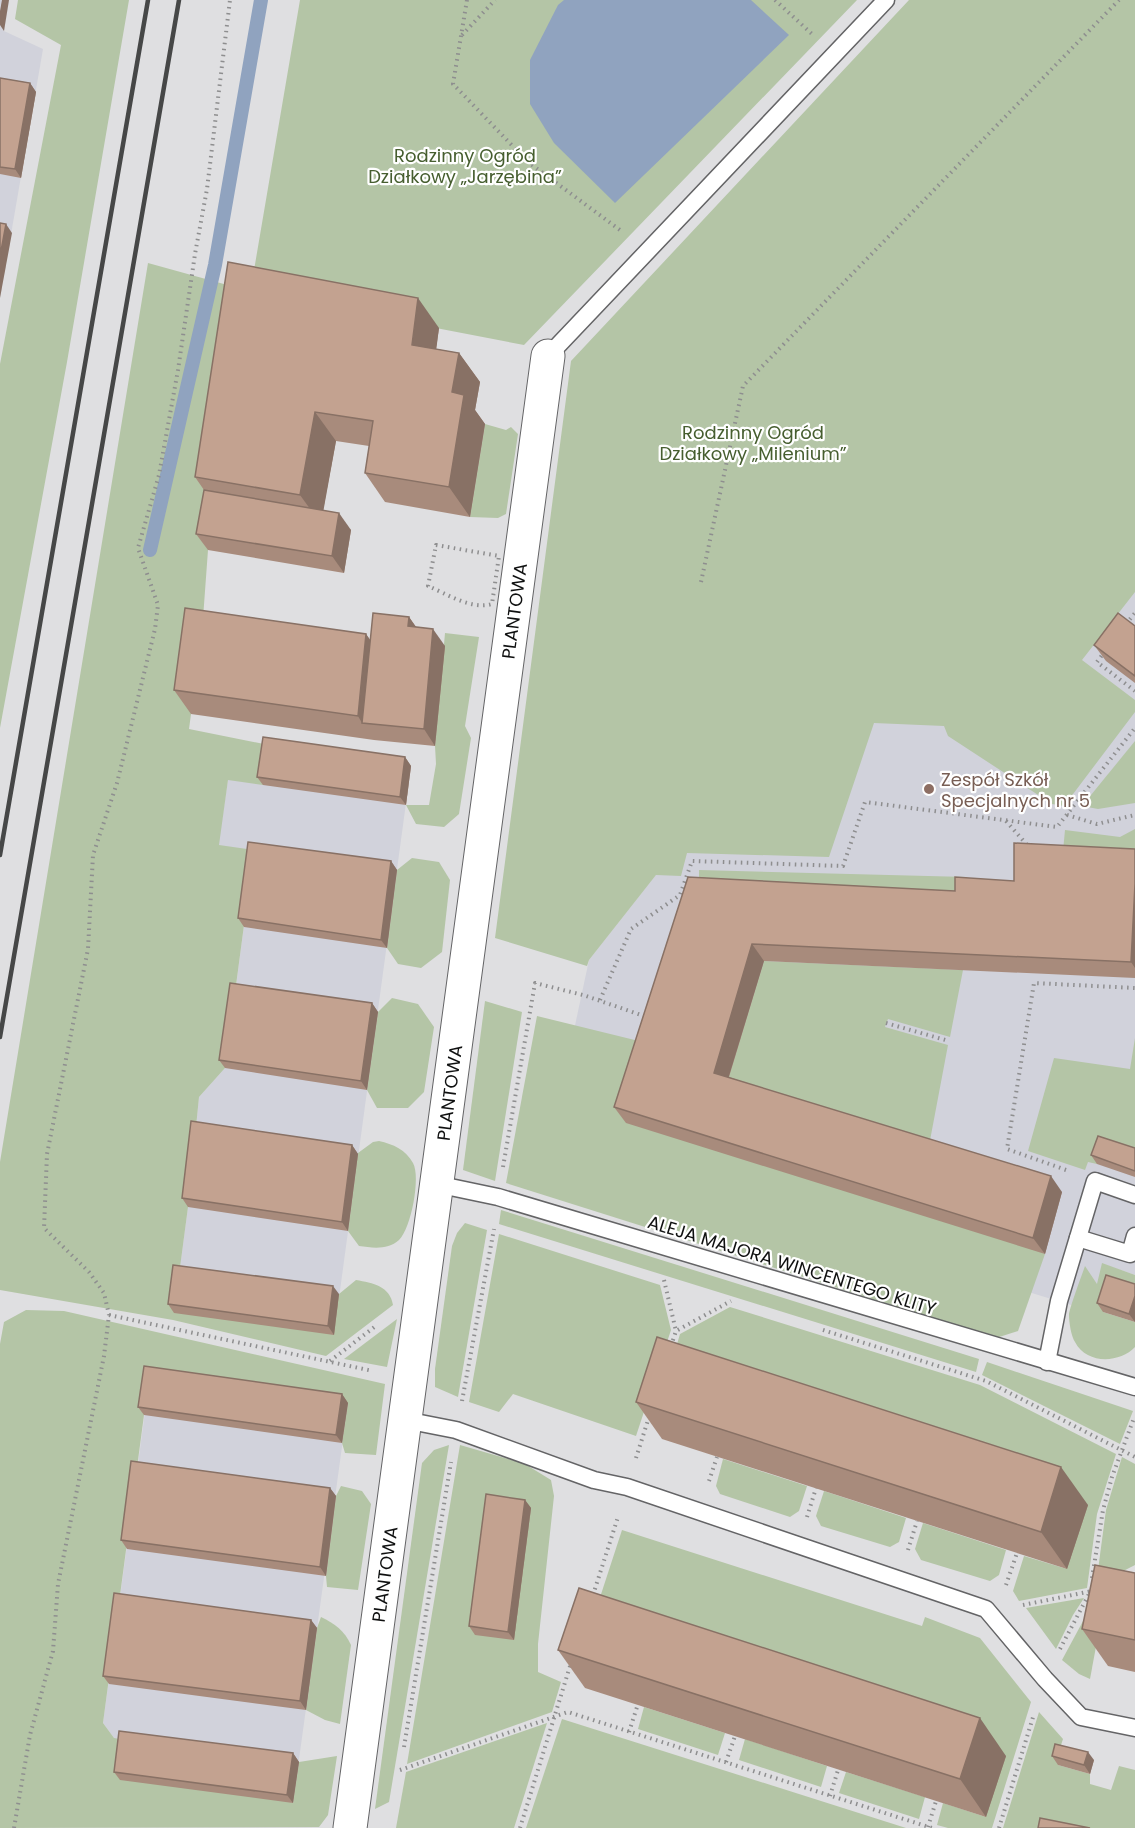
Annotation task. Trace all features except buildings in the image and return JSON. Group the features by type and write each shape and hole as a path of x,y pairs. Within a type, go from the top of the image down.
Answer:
{"street":[{"name":"PLANTOWA","path":"350,1828 548,356"}],"lane":[{"path":"548,356 886,0"},
{"path":"1047,1362 1059,1301 1095,1181 1135,1196"},
{"name":"ALEJA MAJORA WINCENTEGO KLITY","path":"435,1197 498,1197 1135,1387"},
{"path":"1078,1238 1130,1254 1135,1236"},
{"path":"405,1420 456,1430 594,1480 627,1487 986,1609 1045,1679 1081,1717 1135,1728"}],"path":[{"path":"14,1828 30,1735 54,1651 58,1584 104,1356 109,1315 104,1293 89,1272 44,1227 47,1154 88,949 93,855 117,783 156,629 158,605 138,548 159,475 178,370 207,189 230,0"},
{"path":"467,0 453,84 528,162 620,230"},
{"path":"461,35 495,0"},
{"path":"775,0 835,55"},
{"path":"701,582 743,386 1119,0"},
{"path":"436,545 499,556 492,604 483,606 462,601 428,586 436,545"},
{"path":"1122,629 1135,613"},
{"path":"1110,646 1097,662 1135,691"},
{"path":"600,1000 631,929 680,895 692,861 843,866 865,802 1057,827 1135,728"},
{"path":"1067,815 1097,824 1135,815"},
{"path":"1005,820 1035,853"},
{"path":"498,1197 535,983 600,1000 648,1018"},
{"path":"1070,1171 1007,1149 1034,983 1135,988"},
{"path":"886,1023 950,1041"},
{"path":"435,1197 494,1227 456,1430 400,1770 568,1712 930,1827 936,1801"},
{"path":"653,1277 675,1284"},
{"path":"664,1280 676,1331 669,1352"},
{"path":"720,1298 742,1304"},
{"path":"676,1331 731,1301"},
{"path":"820,1329 986,1381 1135,1457"},
{"path":"999,1828 1045,1679 1090,1592 1103,1510 1121,1450 1135,1414"},
{"path":"592,1596 650,1416"},
{"path":"709,1484 717,1457"},
{"path":"804,1526 816,1488"},
{"path":"905,1560 917,1521"},
{"path":"1004,1592 1017,1553"},
{"path":"520,1828 571,1662"},
{"path":"629,1732 638,1704"},
{"path":"726,1762 735,1736"},
{"path":"830,1796 838,1770"}],"shaded area":[{"path":"0,0 9,0 4,31 43,49 0,298"},
{"name":"Zespół Szkół Specjalnych nr 5","path":"1135,284 1135,1275 1103,1264 1091,1311 549,1147 589,960 769,731"},
{"path":"269,745 411,766 334,1335 174,1313 199,1097 225,1068 254,851 218,846 228,780"},
{"path":"150,1375 348,1403 293,1803 120,1780 114,1738 103,1723"}],"green space":[{"path":"18,0 129,0 67,362 0,728 0,364 61,45 15,19"},
{"name":"Rodzinny Ogród Działkowy „Jarzębina”","path":"300,0 857,0 524,345 249,292 208,550 202,632 189,729 269,745 263,785 228,780 219,845 254,850 225,1068 199,1097 174,1313 339,1294 356,1280 380,1286 388,1294 393,1305 326,1356 173,1320 0,1290 0,1162 148,263 249,291"},
{"name":"Rodzinny Ogród Działkowy „Milenium”","path":"909,0 1135,0 1135,592 1082,660 1135,700 1135,712 1064,806 1052,804 948,736 944,726 874,723 829,857 687,853 681,876 656,875 589,960 587,966 495,938 571,361"},
{"path":"485,424 506,430 511,427 518,434 506,514 498,518 470,517"},
{"path":"445,633 479,637 465,726 471,738 459,814 444,827 416,824 406,805 429,805 436,764 435,746"},
{"path":"1135,741 1135,803 1098,809 1082,806"},
{"path":"1135,829 1135,855 1063,851 1065,830 1120,837"},
{"path":"412,858 439,862 450,880 442,952 421,968 398,964 387,948 397,870"},
{"path":"699,870 967,877 966,894 699,894"},
{"path":"764,961 963,970 950,1037 888,1019 885,1027 948,1045 928,1151 725,1089"},
{"path":"392,998 418,1004 434,1027 424,1092 408,1108 377,1108 367,1090 378,1012"},
{"path":"485,1001 522,1012 495,1181 463,1170"},
{"path":"537,1016 651,1044 1045,1254 1018,1331 996,1338 506,1183"},
{"path":"1135,1038 1135,1155 1104,1144 1097,1164 1088,1162 1085,1170 1028,1151 1054,1058 1130,1069"},
{"path":"379,1141 399,1148 407,1154 413,1163 416,1179 411,1214 403,1234 395,1243 375,1248 359,1246 348,1231 358,1153 373,1142"},
{"path":"501,1210 979,1359 976,1372 499,1224"},
{"path":"465,1223 487,1230 458,1397 435,1387 435,1369 452,1246 457,1233"},
{"path":"499,1234 660,1285 671,1330 636,1436 513,1394 499,1412 469,1402"},
{"path":"1102,1263 1135,1275 1135,1290 1103,1312 1135,1322 1135,1347 1113,1359 1087,1355 1075,1342 1070,1325 1069,1315 1073,1299 1085,1266 1097,1284"},
{"path":"730,1307 980,1385 1116,1454 1097,1514 1087,1588 1019,1601 1013,1591 1024,1556 1067,1569 667,1378 680,1334"},
{"path":"26,1310 64,1311 385,1384 376,1455 345,1453 342,1443 348,1403 144,1415 103,1723 114,1738 125,1740 293,1803 299,1762 337,1756 328,1815 319,1827 0,1828 0,1344 4,1322"},
{"path":"397,1319 387,1367 344,1359"},
{"path":"987,1362 1133,1411 1120,1444 982,1375"},
{"path":"449,1445 389,1802 375,1809 422,1463 434,1450"},
{"path":"460,1445 525,1464 551,1480 554,1496 538,1644 538,1672 561,1682 552,1712 407,1764"},
{"path":"1122,1457 1135,1464 1135,1565 1096,1585 1106,1510"},
{"path":"723,1459 807,1486 799,1511 790,1517 720,1494 716,1486"},
{"path":"341,1486 362,1491 371,1504 358,1590 327,1587 326,1576 336,1496"},
{"path":"824,1491 906,1518 899,1542 890,1547 821,1526 816,1516"},
{"path":"923,1523 1006,1550 999,1575 990,1581 921,1560 915,1549"},
{"path":"622,1530 922,1626 925,1617 980,1638 1031,1702 992,1828 948,1828 937,1825 943,1803 986,1817 590,1628"},
{"path":"1096,1597 1102,1614 1090,1679 1079,1674 1062,1660"},
{"path":"1084,1598 1056,1649 1026,1608"},
{"path":"321,1617 339,1628 351,1645 340,1724 325,1720 306,1710 317,1628"},
{"path":"644,1707 725,1733 718,1755 638,1729"},
{"path":"1039,1712 1063,1739 1058,1765 1090,1774 1090,1784 1111,1790 1119,1766 1135,1770 1135,1828 1003,1828"},
{"path":"562,1719 906,1828 526,1828"},
{"path":"547,1723 514,1828 396,1828 406,1772"},
{"path":"745,1739 827,1766 821,1787 739,1760"},
{"path":"846,1772 925,1797 919,1819 839,1793"}],"water":[{"path":"564,0 751,0 789,35 615,203 554,143 530,104 530,60 558,5"}],"waterway":[{"path":"150,550 215,265 261,0"}],"railway":[{"path":"0,855 148,0"},
{"path":"0,1037 179,0"}],"place":[{"name":"Zespół Szkół Specjalnych nr 5","path":"929,789"}]}
